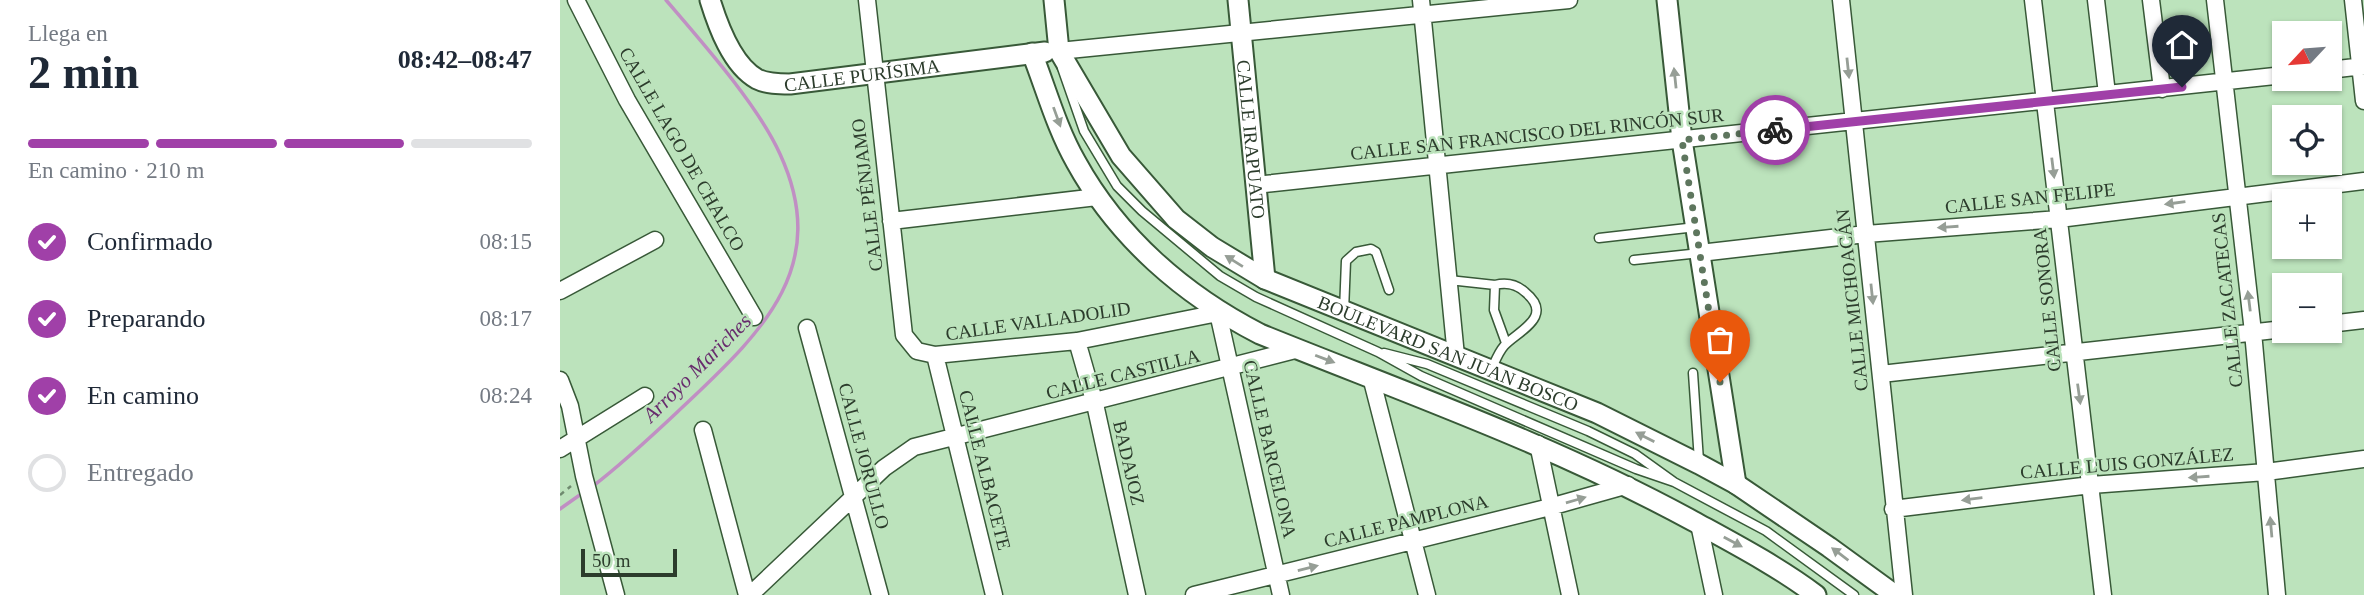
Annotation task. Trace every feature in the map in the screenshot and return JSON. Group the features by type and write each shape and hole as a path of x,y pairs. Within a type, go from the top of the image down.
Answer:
{"street":[{"name":"CALLE LAGO DE CHALCO","path":"576,0 627,100 754,317"},
{"name":"CALLE PURÍSIMA","path":"710,0 729,45 757,79 790,84 1059,51"},
{"name":"CALLE PÉNJAMO","path":"867,0 904,335 908,342"},
{"path":"1054,0 1059,51 1241,34 1422,8 1569,0"},
{"name":"CALLE IRAPUATO","path":"1238,0 1265,279"},
{"path":"1667,0 1682,140 1736,484"},
{"name":"CALLE MICHOACÁN","path":"1841,0 1904,595"},
{"name":"CALLE SONORA","path":"2033,0 2103,595"},
{"path":"2096,0 2107,94"},
{"path":"2151,0 2162,89"},
{"name":"CALLE ZACATECAS","path":"2215,0 2253,332 2277,595"},
{"path":"2353,0 2364,101"},
{"path":"1422,8 1456,356"},
{"name":"BOULEVARD SAN JUAN BOSCO","path":"1059,51 1121,156 1176,219 1212,247 1265,279 1597,413 1699,464 1736,484 1895,595"},
{"path":"1032,53 1074,160 1097,197 1160,268 1218,313 1298,349 1538,444 1628,485 1750,551 1816,595"},
{"path":"2342,68 2362,66"},
{"name":"CALLE SAN FRANCISCO DEL RINCÓN SUR","path":"1255,185 2272,77"},
{"name":"CALLE SAN FELIPE","path":"1700,253 1866,234 2059,219 2364,181"},
{"path":"891,221 1097,197"},
{"path":"560,291 655,240"},
{"name":"CALLE VALLADOLID","path":"908,342 917,351 935,355 1077,341 1218,313"},
{"name":"CALLE BARCELONA","path":"1218,313 1282,595"},
{"path":"2342,323 2364,320"},
{"name":"CALLE JORULLO","path":"807,328 880,595"},
{"path":"1881,374 2272,330"},
{"name":"BADAJOZ","path":"1077,341 1137,595"},
{"name":"CALLE CASTILLA","path":"748,595 899,456 914,447 955,434 1094,404 1298,349"},
{"name":"CALLE ALBACETE","path":"935,355 994,595"},
{"path":"1371,377 1427,595"},
{"path":"560,380 570,406 585,478 616,595"},
{"path":"560,449 645,396"},
{"path":"704,430 748,595"},
{"path":"1538,444 1570,595"},
{"name":"CALLE LUIS GONZÁLEZ","path":"1894,509 2091,485 2266,472 2364,460"},
{"name":"CALLE PAMPLONA","path":"1194,595 1550,507 1628,485"},
{"path":"1699,524 1714,595"}],"lane":[{"path":"1059,51 1074,108 1089,140 1117,186 1142,211 1220,276 1256,297 1378,352 1421,376 1636,469 1674,482"},
{"path":"1599,238 1696,227"},
{"path":"1344,311 1346,261 1356,252 1371,249 1376,252 1389,290"},
{"path":"1634,260 1700,253"},
{"path":"1449,280 1495,285 1504,283 1520,287 1530,296 1534,306 1534,319 1530,327 1506,343 1490,371"},
{"path":"1495,285 1494,310 1506,343"},
{"path":"1378,352 1427,364 1588,431 1635,454 1674,482 1766,531 1854,595"},
{"path":"1693,373 1699,464"}],"waterway":[{"name":"Arroyo Mariches","path":"593,486 717,375 764,321 782,292 793,262 798,229 794,194 780,154 770,135 744,95 666,0"},
{"name":"Arroyo Mariches","path":"560,509 584,492"}],"way so far":[{"path":"1720,382 1682,140 1775,130"}],"route":[{"path":"1775,130 2182,87"}]}
